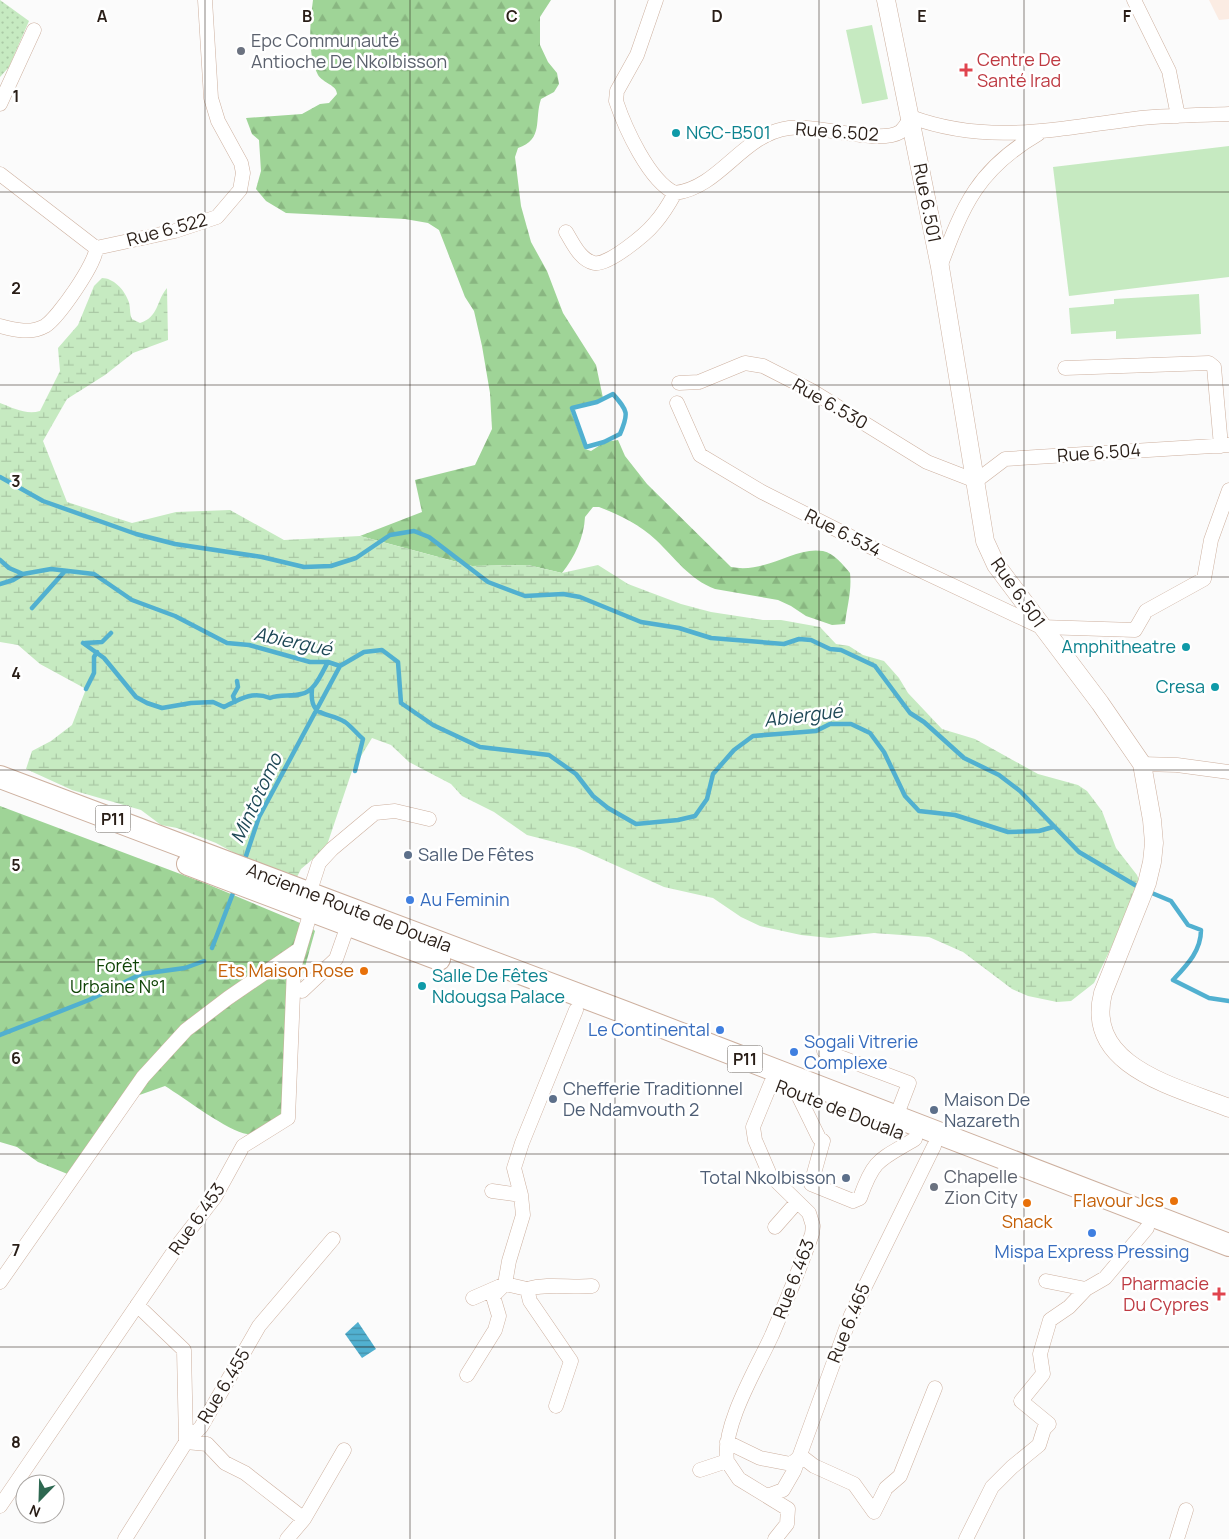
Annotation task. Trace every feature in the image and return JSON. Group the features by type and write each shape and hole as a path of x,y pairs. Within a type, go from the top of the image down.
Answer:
{"main road":[{"name":"Ancienne Route de Douala","path":"0,777 239,875 896,1117 1229,1245"},
{"name":"P11","path":"0,793 239,875"},
{"name":"Route de Douala","path":"310,902 348,925 771,1083 1229,1260"}],"street":[{"name":"Rue 6.522","path":"96,248 175,231 217,217 240,190 243,173 241,163 218,121 211,98 205,0"},
{"path":"566,232 583,258 591,262 602,263 628,247 654,224 675,194 658,181 646,165 616,101 617,91 638,55 656,0"},
{"name":"Rue 6.501","path":"886,0 940,267 985,542 996,565 1100,703 1142,764 1154,843 1147,883 1112,969 1099,1010 1100,1026 1116,1052 1131,1067 1229,1108"},
{"path":"1134,0 1169,72 1178,116"},
{"path":"0,104 34,30"},
{"path":"911,117 936,126 976,133 1012,134 1041,132 1143,118 1229,114"},
{"name":"Rue 6.502","path":"675,194 682,193 716,175 756,140 777,130 806,127 852,134 892,136 902,131 911,117"},
{"path":"940,267 955,226 977,185 991,169 1010,153 1041,132"},
{"path":"0,174 96,248 94,259 66,302 55,317 45,326 30,331 0,326"},
{"name":"Rue 6.530","path":"678,383 700,382 745,363 762,366 812,391 927,462 976,481"},
{"path":"1065,368 1206,363 1214,367 1225,446"},
{"name":"Rue 6.534","path":"677,404 700,455 762,492 878,550 1041,627"},
{"name":"Rue 6.504","path":"976,481 1004,459 1225,446"},
{"path":"1041,627 1135,630 1146,611 1204,579 1212,540 1229,490"},
{"path":"1142,764 1177,765 1229,772"},
{"name":"Rue 6.453","path":"0,1506 181,1241 215,1197 243,1146 288,1118 294,968 319,864 332,849 375,813 395,811 429,819"},
{"path":"302,991 336,959 348,925"},
{"path":"0,1282 143,1077 186,1030 228,998 298,950"},
{"path":"467,1375 493,1335 499,1316 493,1296 505,1284 509,1261 523,1215 521,1195 514,1168 522,1143 576,1010"},
{"path":"824,1051 908,1083 896,1117"},
{"name":"Rue 6.463","path":"727,1461 728,1442 743,1395 772,1335 812,1234 812,1220 804,1206 797,1202 770,1174 754,1140 753,1127 771,1083"},
{"path":"797,1093 819,1138 823,1141 811,1184 853,1201 860,1198 868,1173 877,1162 925,1142"},
{"name":"Rue 6.465","path":"768,1496 783,1490 801,1456 816,1408 851,1315 925,1142"},
{"path":"492,1191 521,1195"},
{"path":"775,1227 797,1202"},
{"path":"966,1539 992,1487 1012,1467 1039,1445 1044,1429 1049,1424 1021,1401 1042,1374 1040,1354 1050,1320 1069,1308 1086,1289 1106,1278 1147,1228"},
{"name":"Rue 6.455","path":"125,1539 186,1442 201,1426 259,1326 333,1239"},
{"path":"1046,1281 1086,1289"},
{"path":"473,1298 505,1284 527,1289 544,1285 570,1288 592,1286"},
{"path":"527,1289 530,1301 571,1361 556,1406"},
{"path":"137,1305 184,1350 186,1442 207,1444 225,1462 245,1473 304,1519"},
{"path":"728,1442 760,1458 791,1464 801,1456 814,1466 854,1484 874,1512 886,1488 900,1476 935,1388"},
{"path":"287,1539 304,1519 344,1450"},
{"path":"700,1470 727,1461 740,1479 768,1496 789,1512 787,1524 775,1539"},
{"path":"1177,1539 1186,1510"}],"shaded area":[{"path":"1209,0 1229,0 1229,19 1219,20"}],"green space":[{"path":"0,0 29,21 9,67 0,77"},
{"path":"313,0 551,0 540,17 540,45 548,62 557,73 559,84 554,92 541,99 535,134 532,140 518,148 515,157 521,206 531,242 547,271 563,313 596,365 603,398 571,411 585,449 591,451 605,442 618,440 625,456 647,484 731,567 756,567 801,552 823,551 831,554 850,573 850,592 845,624 832,625 806,616 778,600 715,589 706,585 683,568 656,540 643,530 622,517 599,507 593,507 585,517 583,532 578,546 562,573 528,565 472,566 360,536 422,512 415,480 475,465 492,429 490,393 474,311 465,297 439,230 428,223 405,219 286,213 266,201 256,189 261,171 259,140 252,134 246,118 302,114 320,104 329,103 337,94 335,88 318,75 312,58 310,28"},
{"path":"872,25 888,99 862,104 846,30"},
{"path":"1229,146 1229,277 1069,296 1053,167"},
{"path":"102,278 114,282 121,288 129,302 132,319 140,323 151,317 167,288 168,340 133,353 105,375 67,399 43,441 67,502 132,523 176,512 230,510 284,540 360,536 472,566 528,565 562,573 598,565 628,584 681,604 711,612 763,620 781,620 820,627 836,644 849,646 863,655 884,661 899,678 908,693 942,729 975,739 1038,774 1078,785 1087,791 1102,811 1116,848 1137,875 1141,886 1094,983 1071,1001 1057,1002 1028,996 1012,989 963,952 929,937 874,933 830,938 801,935 760,926 741,917 713,898 664,887 577,848 527,835 494,812 462,796 451,784 409,762 391,745 372,738 352,771 326,848 301,869 295,881 273,874 216,843 177,828 161,825 141,810 72,790 26,769 32,751 51,741 72,725 86,689 40,664 18,645 0,642 0,403 25,412 40,411 60,371 58,348 78,325 94,286"},
{"path":"1199,294 1201,334 1116,339 1116,331 1071,334 1069,308 1114,304 1114,299"},
{"name":"Forêt Urbaine N°1","path":"0,806 207,884 312,928 315,931 299,988 287,1118 263,1131 252,1134 239,1132 218,1121 165,1086 128,1099 70,1175 38,1162 17,1147 0,1142"}],"water":[{"path":"358,1322 376,1349 362,1358 345,1334"}],"waterway":[{"path":"613,394 626,412 620,434 604,442 586,447 572,408 597,402 613,394"},
{"path":"0,477 43,501 136,534 175,544 262,557 304,567 331,566 356,558 390,535 414,531 429,537 488,582 525,596 563,594 580,597 641,622 679,628 711,638 784,644 799,639 811,640 830,649 841,650 875,666 910,713 924,722 964,758 999,775 1020,791 1079,852 1140,888"},
{"name":"Abiergué","path":"0,560 9,568 23,574 51,569 94,574 132,600 175,616 227,643 249,645 310,662 328,662 340,666 364,652 382,650 398,662 401,703 433,725 480,747 549,755 576,774 593,796 608,808 636,824 678,820 695,816 707,799 713,774 734,750 753,736 816,731 830,724 851,724 870,733 884,752 905,796 919,811 955,815 1008,832 1039,831 1053,827"},
{"path":"32,608 65,571"},
{"path":"0,584 13,580 23,574"},
{"path":"85,643 102,642 111,633"},
{"path":"83,643 104,658 136,697 162,708 191,703 213,702 224,707 241,699 257,695 270,698 301,694 314,686 328,662"},
{"path":"86,689 94,673 94,657 97,652"},
{"name":"Mintotomo","path":"244,862 259,817 340,666"},
{"path":"235,702 233,696 238,687 237,681"},
{"path":"312,689 312,699 317,710 345,722 363,739 355,771"},
{"name":"Mintotomo","path":"212,948 235,888"},
{"path":"1147,891 1171,901 1188,925 1201,930 1199,945 1196,951 1173,980 1209,998 1229,1001"},
{"name":"Mintotomo","path":"0,1035 89,1000 141,974 185,968 204,961"}],"place":[{"name":"Epc Communauté Antioche De Nkolbisson","path":"241,51"},
{"name":"Centre De Santé Irad","path":"966,70"},
{"name":"NGC-B501","path":"676,133"},
{"name":"Amphitheatre","path":"1186,647"},
{"name":"Cresa","path":"1215,687"},
{"name":"Salle De Fêtes","path":"408,855"},
{"name":"Au Feminin","path":"410,900"},
{"name":"Ets Maison Rose","path":"364,971"},
{"name":"Salle De Fêtes Ndougsa Palace","path":"422,986"},
{"name":"Le Continental","path":"720,1030"},
{"name":"Sogali Vitrerie Complexe","path":"794,1052"},
{"name":"Chefferie Traditionnel De Ndamvouth 2","path":"553,1099"},
{"name":"Maison De Nazareth","path":"934,1110"},
{"name":"Total Nkolbisson","path":"846,1178"},
{"name":"Chapelle Zion City","path":"934,1187"},
{"name":"Flavour Jcs","path":"1174,1201"},
{"name":"Snack","path":"1027,1203"},
{"name":"Mispa Express Pressing","path":"1092,1233"},
{"name":"Pharmacie Du Cypres","path":"1219,1294"}]}
